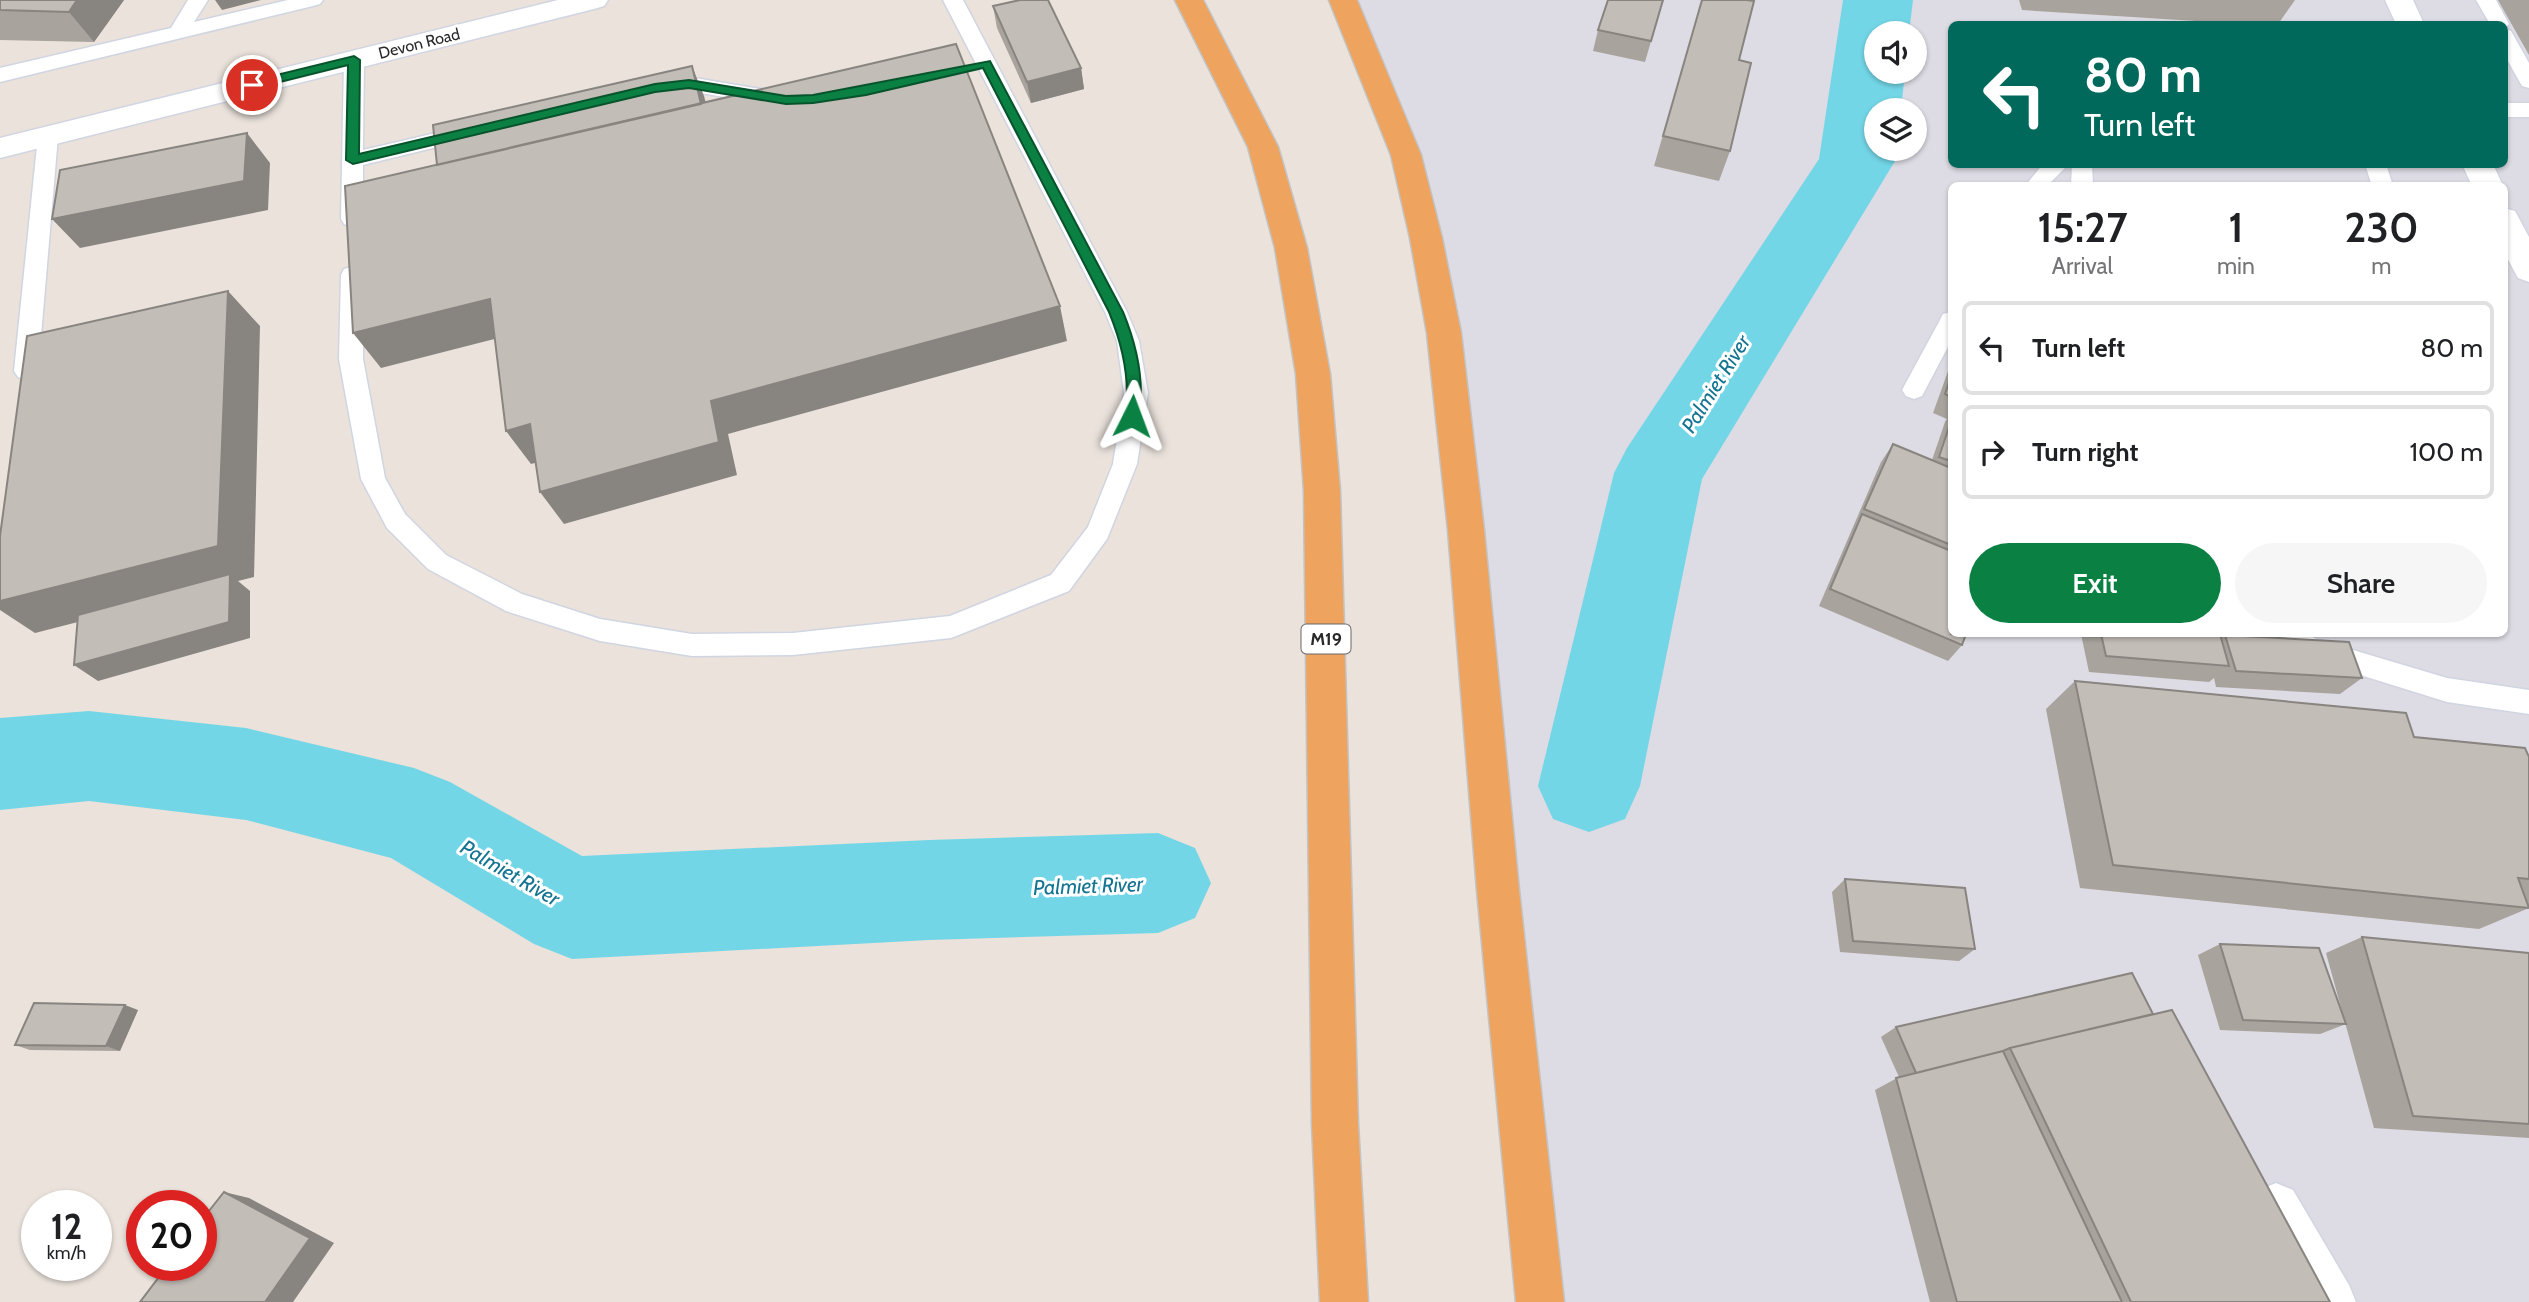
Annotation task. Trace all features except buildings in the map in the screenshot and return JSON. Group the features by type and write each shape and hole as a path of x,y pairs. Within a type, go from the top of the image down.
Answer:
{"highway":[{"name":"M19","path":"1189,0 1263,147 1291,248 1313,374 1322,491 1335,1124 1344,1302"},
{"path":"1343,0 1406,155 1426,238 1444,333 1469,558 1498,890 1540,1302"}],"street":[{"name":"Devon Road","path":"0,148 594,0"},
{"path":"2399,0 2409,21"},
{"path":"2508,227 2529,270"},
{"path":"2256,1172 2332,1302"}],"lane":[{"path":"177,34 198,0"},
{"path":"0,75 313,0"},
{"path":"354,60 351,359 373,479 396,521 437,562 515,603 600,630 692,645 793,644 951,628 1060,583 1098,532 1125,464 1136,393 1128,341 1116,312 953,0"},
{"path":"2486,0 2497,21"},
{"path":"2508,42 2529,81"},
{"path":"959,70 986,64"},
{"path":"642,91 689,84 754,96 800,99"},
{"path":"2508,110 2529,110"},
{"path":"353,160 484,129"},
{"path":"24,394 48,136"},
{"path":"2038,182 2053,168"},
{"path":"1914,390 1948,326"},
{"path":"2290,637 2309,648 2447,690 2529,702"}],"shaded area":[{"path":"1345,0 2529,0 2529,1302 1545,1302 1448,337"}],"waterway":[{"name":"Palmiet River","path":"1589,786 1659,473 1857,161 1878,0"},
{"name":"Palmiet River","path":"0,764 89,756 246,774 414,816 572,908 929,890 1158,883"}],"route":[{"path":"252,85 354,60 353,160 655,88 689,84 786,100 813,99 866,91 986,64 1116,312 1128,341 1136,393 1132,416"}]}
